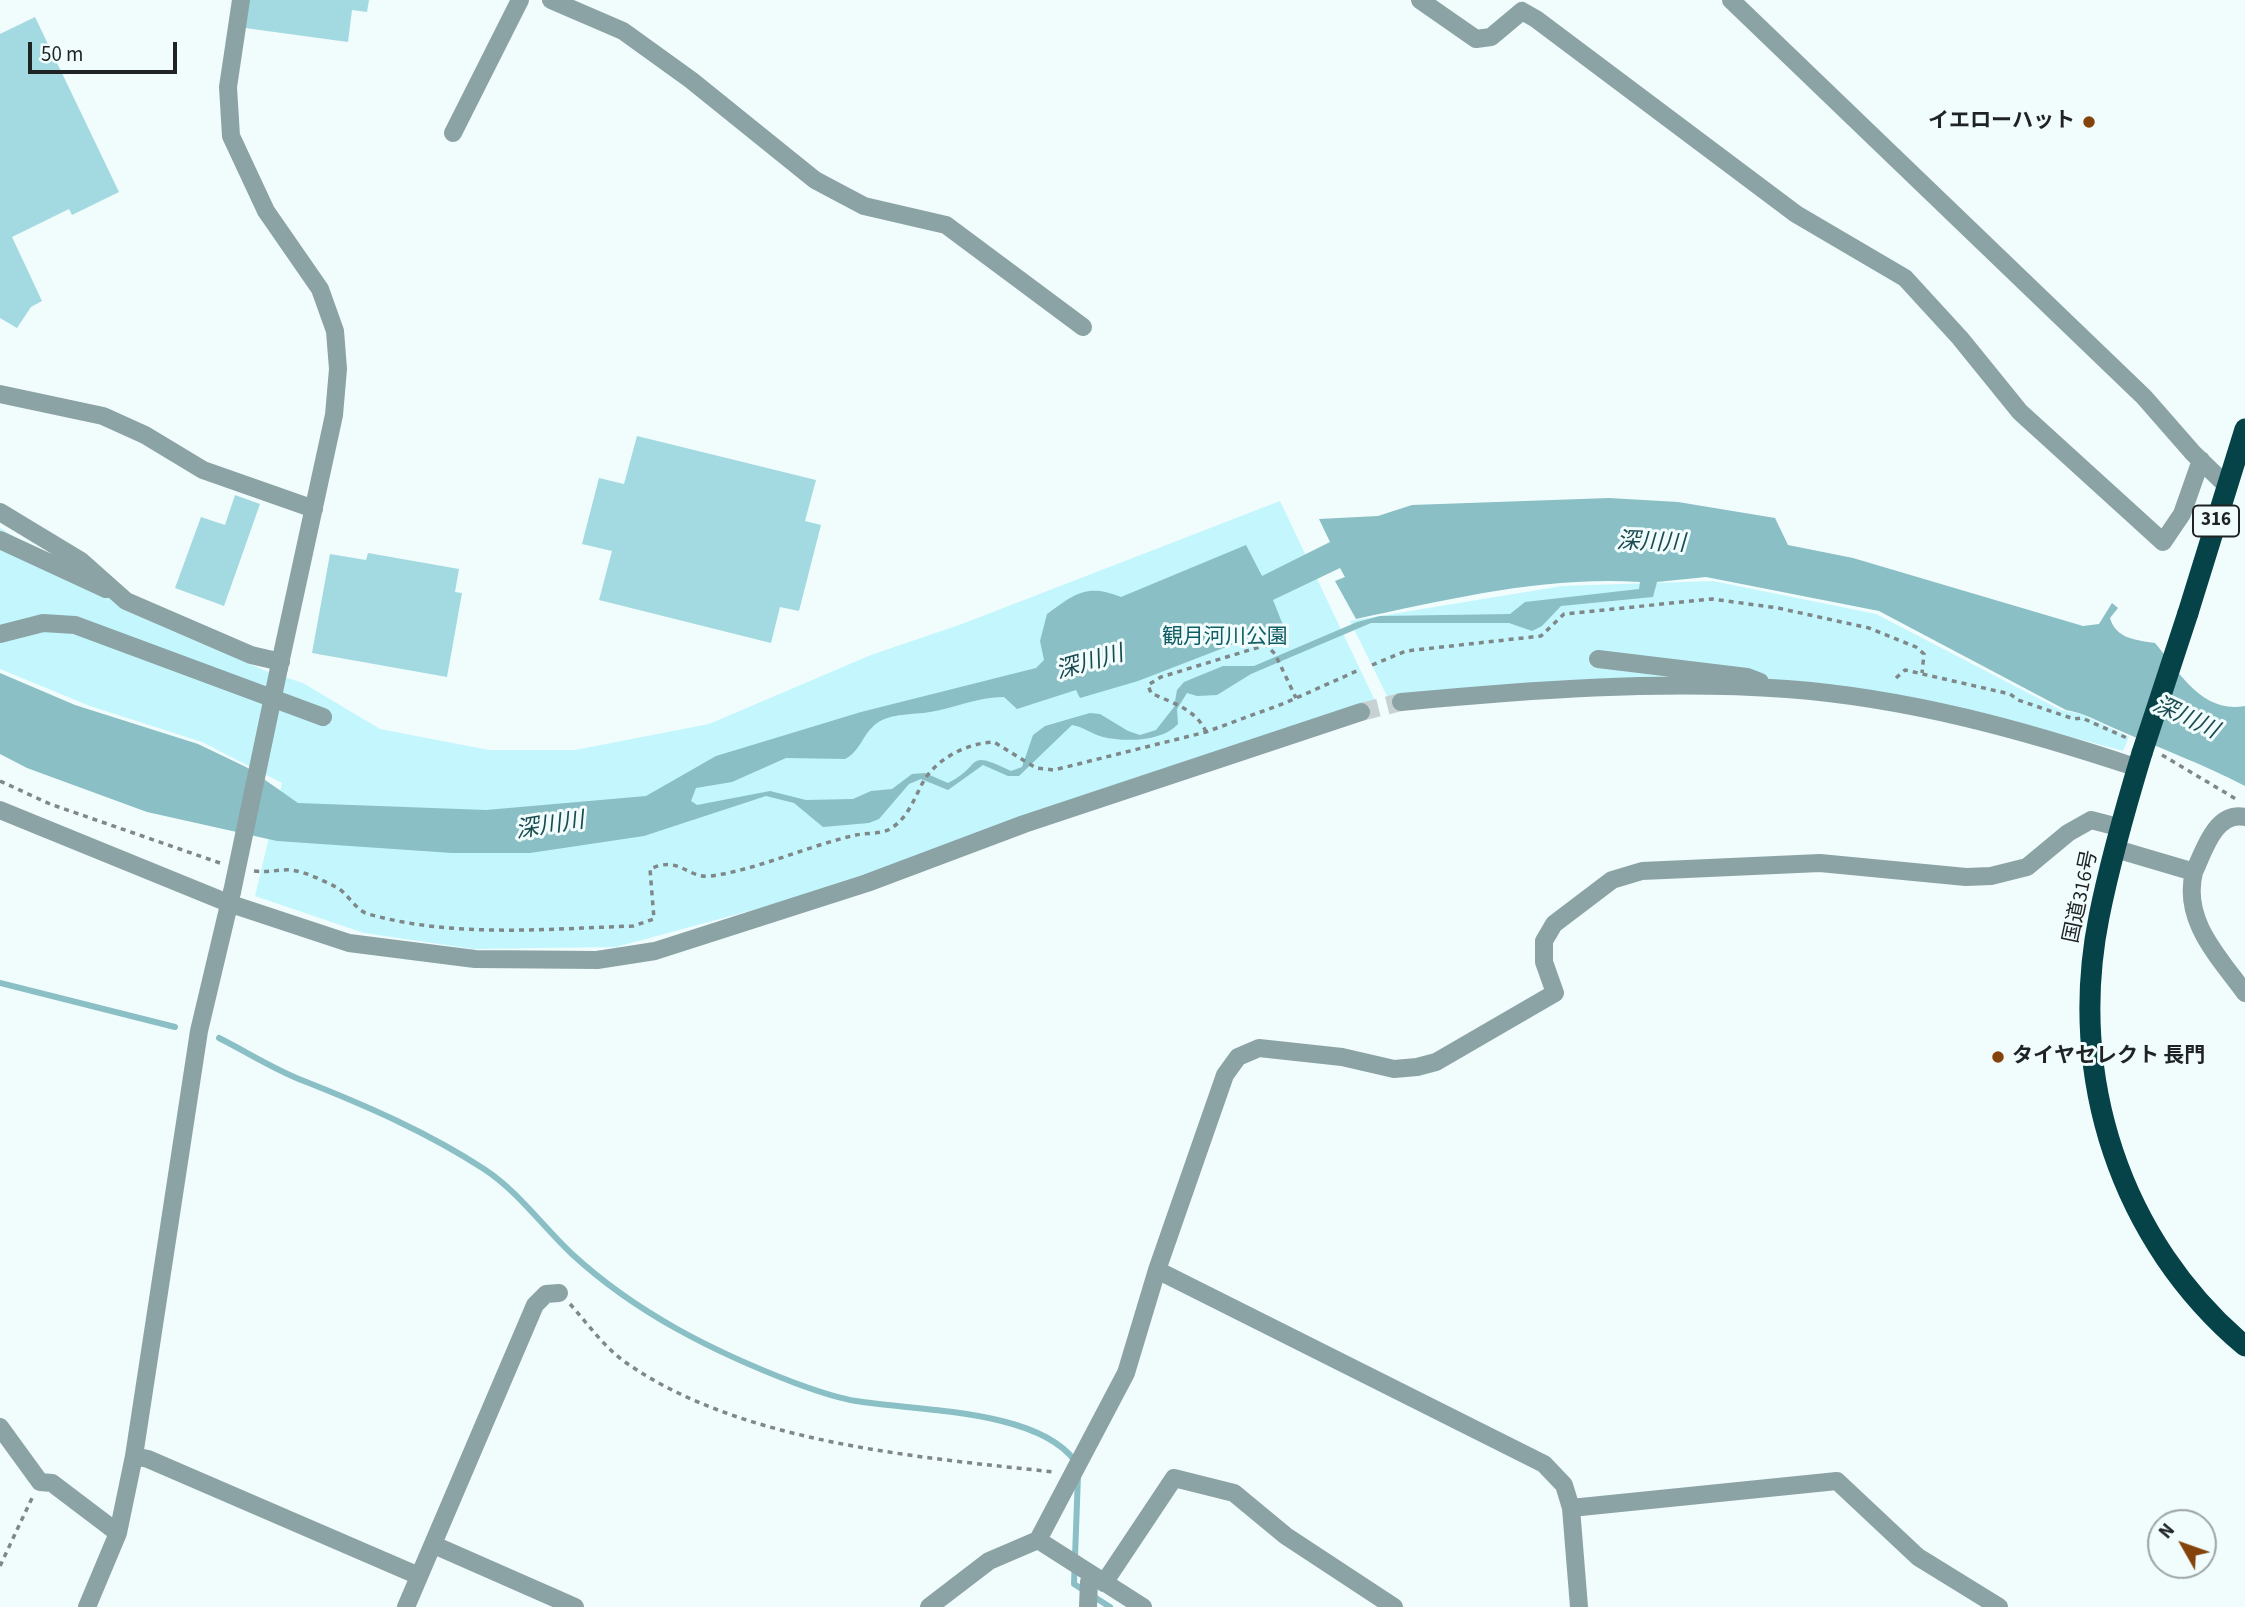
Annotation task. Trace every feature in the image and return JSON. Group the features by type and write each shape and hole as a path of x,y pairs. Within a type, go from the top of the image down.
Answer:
{"highway":[{"name":"国道316号","path":"2245,429 2142,753 2098,918 2089,1032 2092,1075 2105,1131 2140,1217 2169,1266 2245,1346"}],"street":[{"path":"87,1607 118,1533 134,1456 199,1031 334,415 338,369 335,331 320,289 265,211 231,136 228,87 241,0"},
{"path":"453,133 520,0"},
{"path":"551,0 622,32 691,80 815,180 864,206 946,225 1083,327"},
{"path":"1420,0 1476,39 1491,37 1522,11 1536,19 1796,214 1905,278 1960,338 2020,412 2163,542 2182,514 2201,460"},
{"path":"1731,0 2144,397 2227,485"},
{"path":"0,394 103,416 145,435 203,470 314,509"},
{"path":"0,512 81,561 119,596"},
{"path":"0,540 183,628 280,665"},
{"path":"0,634 43,623 75,625 323,717"},
{"path":"1598,659 1747,677 1759,681 1766,689"},
{"path":"1401,702 1611,687 1766,689 1868,699 2142,753"},
{"path":"0,810 349,943 475,959 597,960 655,951 867,883 1024,824 1361,712"},
{"path":"2241,816 2224,821 2212,833 2194,872 2190,892 2195,917 2205,938 2245,993"},
{"path":"929,1607 989,1561 1038,1540 1070,1474 1126,1373 1157,1270 1225,1074 1238,1057 1259,1048 1342,1058 1394,1069 1436,1062 1555,993 1544,962 1544,941 1554,924 1612,880 1642,871 1820,863 1966,877 1991,876 2027,867 2043,857 2068,833 2091,820 2122,828"},
{"path":"2116,849 2194,872"},
{"path":"1157,1270 1544,1464 1564,1485 1571,1508 1579,1607"},
{"path":"406,1607 535,1305 546,1294 559,1293"},
{"path":"0,1427 40,1482 52,1483 118,1533"},
{"path":"134,1456 148,1459 419,1576"},
{"path":"1088,1607 1089,1583 1100,1580 1174,1478 1234,1493 1286,1536 1394,1607"},
{"path":"1571,1508 1837,1481 1918,1557 1999,1607"},
{"path":"1038,1540 1143,1607"},
{"path":"433,1545 575,1607"}],"path":[{"path":"1373,665 1406,650 1541,636 1564,614 1712,599 1778,608 1869,628 1916,647 1924,654 1922,673"},
{"path":"1206,732 1203,724 1181,705 1151,693 1148,685 1161,677 1266,645 1275,654 1296,698"},
{"path":"248,869 275,873 293,870 338,887 364,913 439,929 477,931 633,926 654,919 650,869 659,864 677,864 707,877 856,835 887,831 906,815 923,782 946,758 986,742 1001,744 1032,766 1054,770 1206,732 1296,698 1359,670"},
{"path":"1896,678 1905,670 1922,673 2010,694 2018,700 2074,719 2082,718 2142,753 2236,797 2241,816"},
{"path":"0,781 50,804 228,866"},
{"path":"559,1293 601,1341 624,1361 662,1385 702,1405 817,1437 936,1459 1070,1474"},
{"path":"0,1566 40,1482"}],"green space":[{"name":"観月河川公園","path":"1280,501 1377,705 1223,752 823,891 616,947 473,949 364,933 255,896 282,783 202,742 90,706 0,669 0,528 108,595 129,612 266,671 303,683 380,729 489,750 575,750 709,724 871,655 962,624"},
{"path":"1713,581 1876,614 2061,710 2081,714 2129,737 2123,751 1980,712 1791,684 1406,698 1390,702 1350,621 1562,586"}],"water":[{"name":"深川川","path":"1609,498 1678,502 1775,518 1788,545 1853,558 2083,626 2099,624 2112,603 2118,608 2110,618 2122,634 2155,643 2183,678 2204,697 2216,704 2245,706 2245,786 2092,718 2066,710 1879,611 1706,577 1657,582 1653,597 1561,606 1542,626 1532,631 1509,623 1371,623 1251,674 1217,695 1197,696 1187,693 1177,709 1178,724 1162,734 1132,740 1112,739 1072,725 1019,776 1008,776 983,765 948,790 921,779 909,784 879,819 869,823 823,827 794,803 766,796 644,836 530,853 452,853 277,841 147,812 27,768 0,754 0,673 75,705 198,744 248,768 298,803 486,810 646,796 716,756 861,712 1036,668 1044,660 1040,641 1047,614 1073,596 1099,591 1121,597 1246,545 1262,576 1330,542 1319,519 1378,516 1412,505","holes":["1340,568 1345,577 1335,581 1356,619 1462,597 1533,586 1568,582 1640,582 1639,589 1525,602 1510,614 1380,616 1357,622 1254,666 1223,666 1184,682 1177,690 1174,707 1156,730 1140,735 1100,714 1090,713 1045,726 1033,735 1022,767 1011,771 979,760 948,783 925,773 912,774 892,789 871,791 853,799 806,800 770,791 697,805 691,801 696,788 732,782 786,758 845,759 854,752 872,727 889,717 930,712 994,697 1004,697 1017,709 1076,690 1080,698 1138,681 1283,625 1273,600"]}],"building":[{"path":"249,0 369,0 367,12 352,10 348,42 245,28"},
{"path":"35,17 119,192 72,215 69,209 12,237 42,301 31,307 17,328 0,318 0,34"},
{"path":"637,436 816,480 805,521 821,525 799,611 780,607 771,643 599,600 612,551 582,544 599,478 624,484"},
{"path":"235,495 260,504 224,606 175,588 201,517 225,525"},
{"path":"368,553 459,569 455,592 462,593 447,677 312,653 330,554 366,560"}],"waterway":[{"path":"0,983 175,1027"},
{"path":"219,1038 282,1072 419,1131 484,1169 508,1188 572,1254 622,1295 706,1344 765,1371 841,1398 974,1415 1005,1422 1033,1431 1057,1444 1075,1461"},
{"path":"1078,1475 1074,1584 1110,1607"}],"tunnel":[{"path":"1361,712 1401,702"}],"place":[{"name":"イエローハット","path":"2089,122"},
{"name":"タイヤセレクト 長門","path":"1998,1057"}]}
